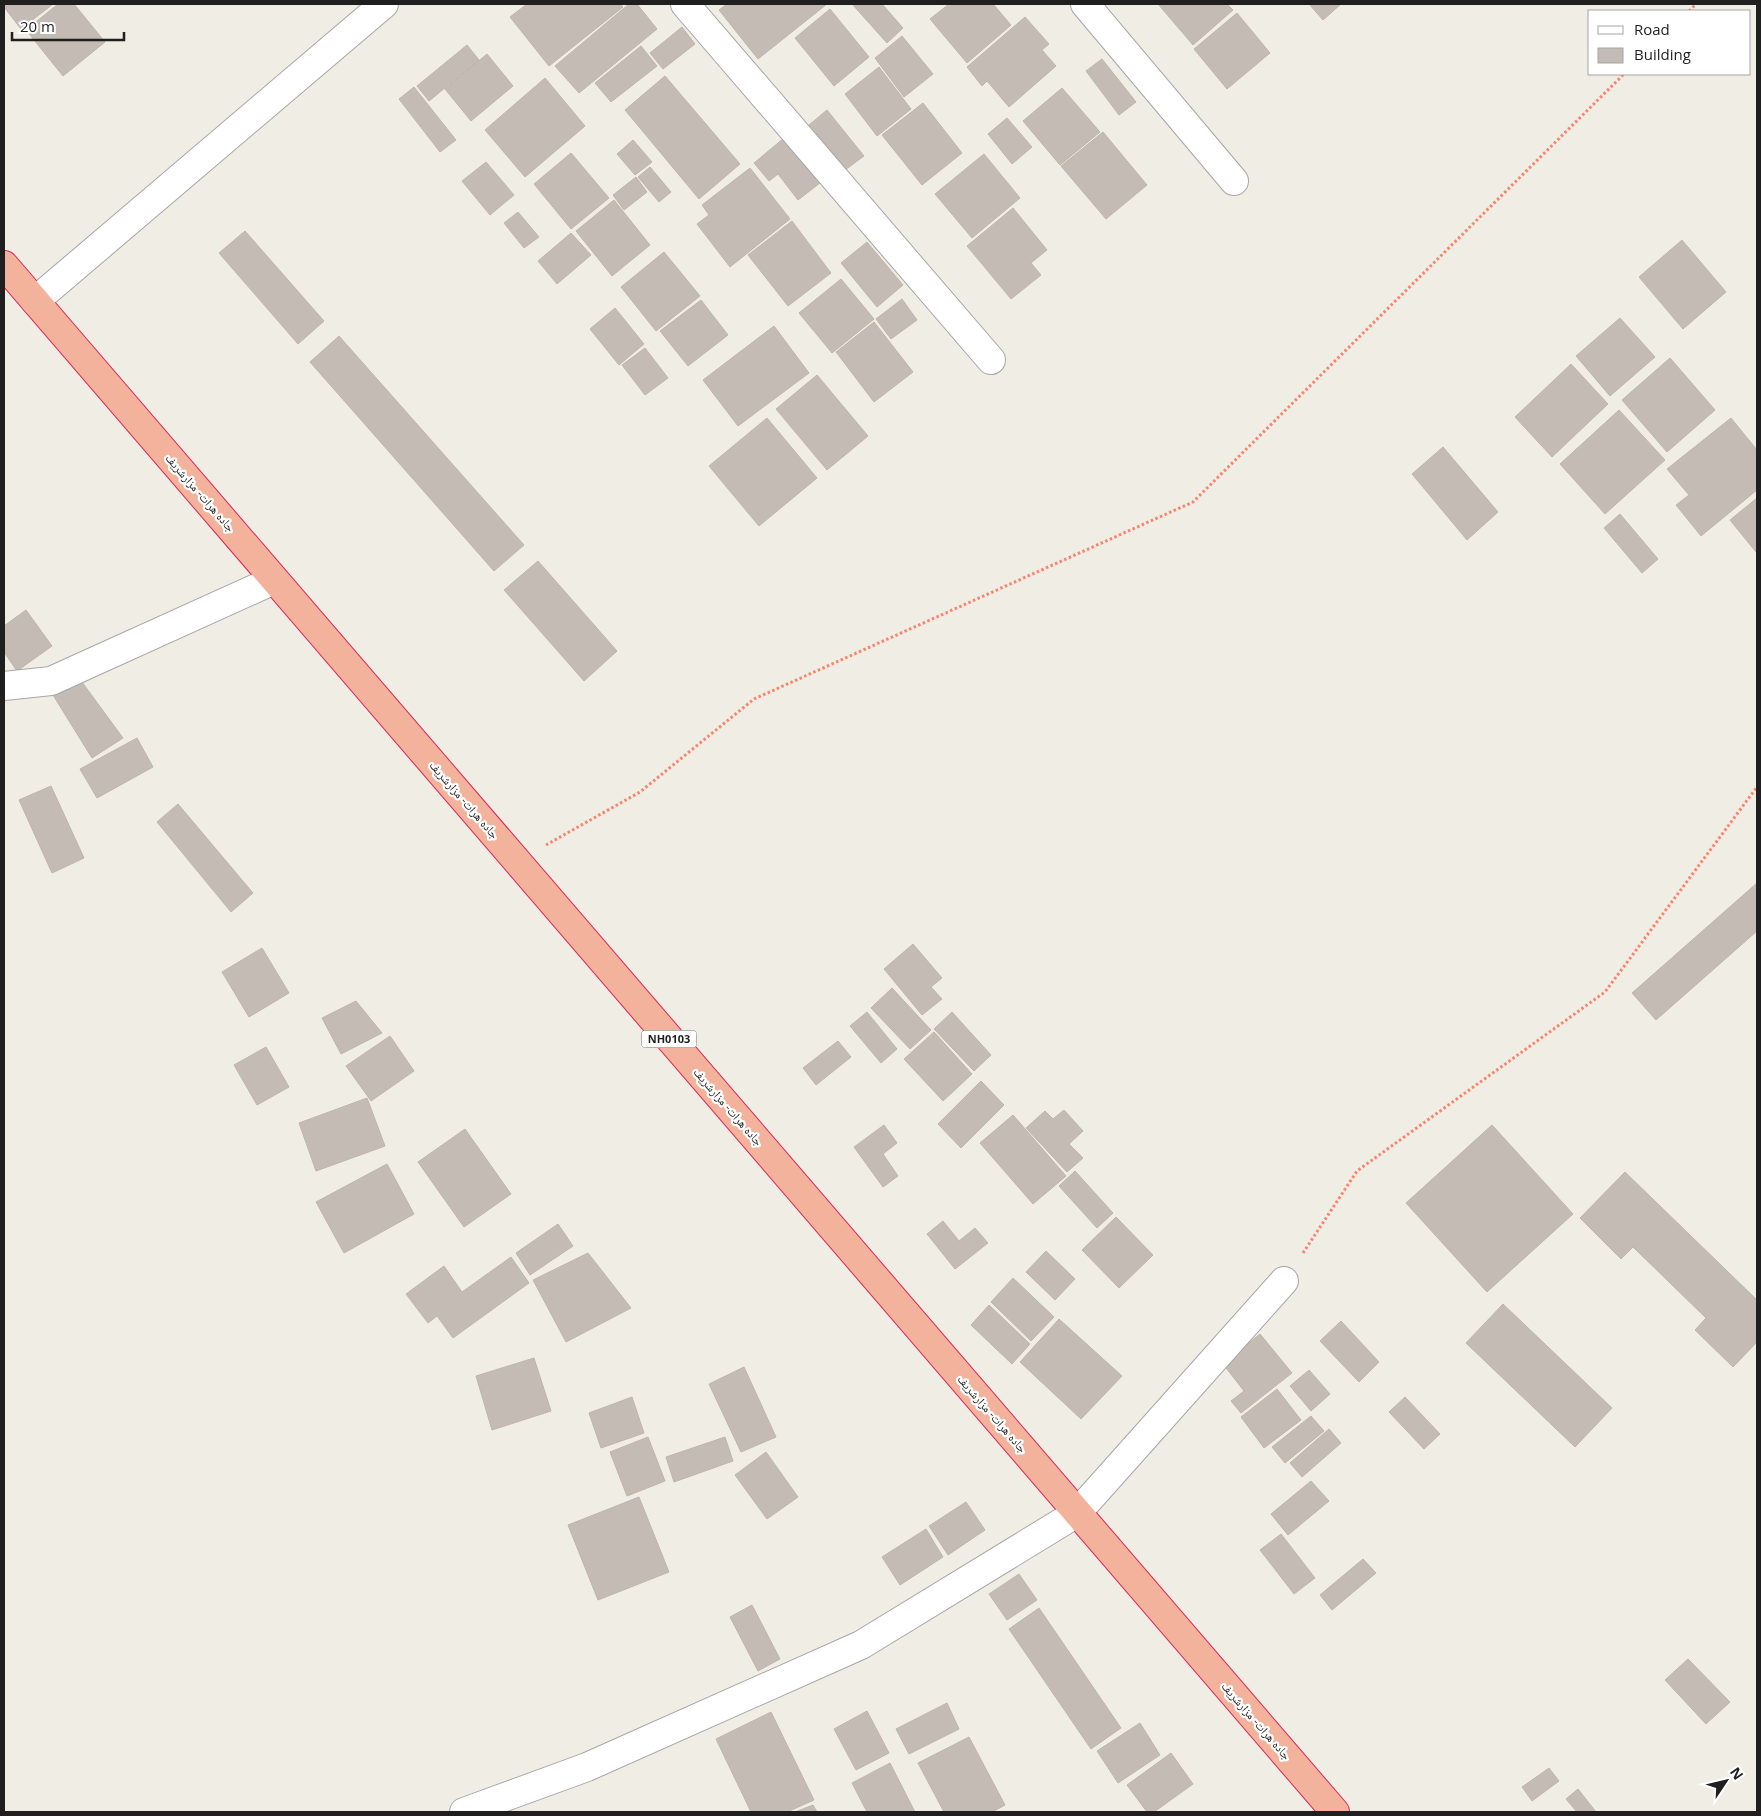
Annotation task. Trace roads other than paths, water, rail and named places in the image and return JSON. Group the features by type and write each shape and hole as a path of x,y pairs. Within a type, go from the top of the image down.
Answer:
{"highway":[{"name":"جاده هرات- مزارشریف","path":"4,265 1334,1812"}],"street":[{"path":"35,301 384,4"},
{"path":"686,4 991,360"},
{"path":"1085,4 1234,182"},
{"path":"4,686 51,681 274,580"},
{"path":"464,1812 587,1767 861,1645 1077,1513 1284,1280"}]}
